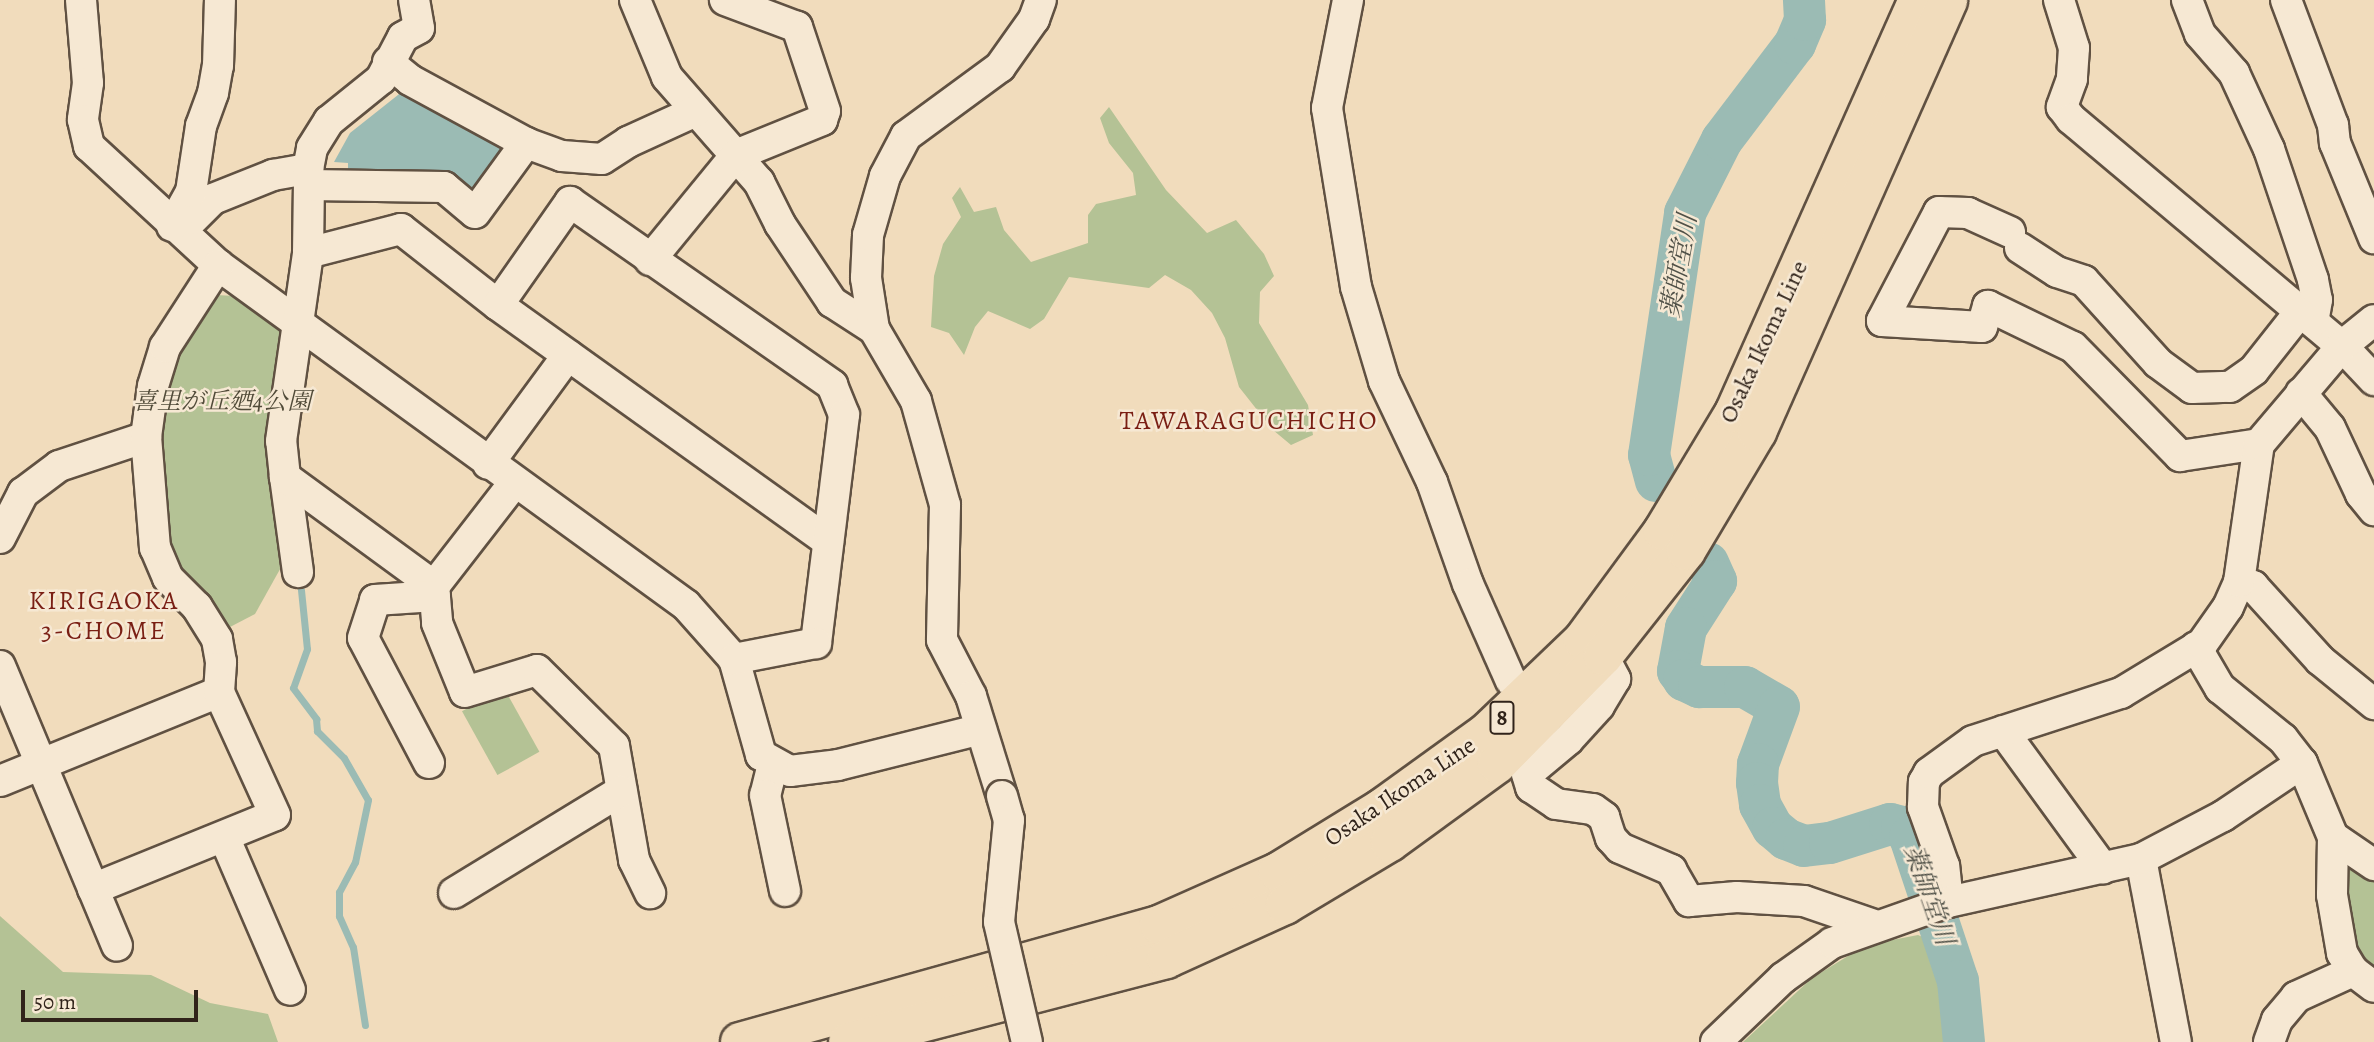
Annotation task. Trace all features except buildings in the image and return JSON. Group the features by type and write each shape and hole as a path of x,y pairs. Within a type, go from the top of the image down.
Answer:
{"main road":[{"name":"Osaka Ikoma Line","path":"740,1042 1160,925 1278,872 1382,808 1486,733 1583,640 1663,531 1734,413 1918,0"},
{"name":"Osaka Ikoma Line","path":"848,1042 1166,958 1285,905 1390,842 1497,764 1603,656 1686,551 1757,432 1948,0"}],"street":[{"path":"81,0 89,83 83,120 89,146 183,222 218,265 686,606 734,659 761,755 790,771 838,765 981,729"},
{"path":"183,222 191,192 201,126 219,66 219,0"},
{"path":"183,222 213,199 273,176 308,169 312,148 329,121 381,79 403,37 419,28 414,0"},
{"path":"635,0 667,76 759,182 780,225 832,302 874,329"},
{"path":"650,260 736,155 822,120 825,111 797,27 725,0"},
{"path":"1027,1042 999,922 1009,820 971,695 942,640 947,549 945,505 934,454 916,401 874,329 866,278 868,235 885,176 906,136 1000,67 1034,19 1041,0"},
{"path":"1348,0 1327,108 1356,287 1384,381 1432,482 1468,584 1511,681"},
{"path":"2059,0 2074,48 2072,79 2062,107 2071,119 2342,346 2374,380"},
{"path":"2187,0 2200,34 2234,73 2269,149 2313,280 2317,300 2306,318 2254,370 2230,387 2192,388 2158,363 2084,281 2057,272 2015,240 1968,213 1939,212 1882,321 1982,327 1988,306 2073,347 2180,456 2259,444"},
{"path":"2286,0 2333,125 2335,143 2374,238"},
{"path":"388,62 410,80 526,143 562,156 602,159 695,111"},
{"path":"298,572 281,441 308,253 309,184 444,187 475,213 526,143"},
{"path":"401,186 401,229"},
{"path":"498,305 570,202 832,385 844,415 816,643 734,659"},
{"path":"308,253 401,229"},
{"path":"401,229 498,305 828,541"},
{"path":"93,889 225,839 275,815 219,692 221,662 217,639 197,607 168,578 155,548 146,437 153,386 165,347 218,265"},
{"path":"1948,902 1944,866 1923,807 1924,782 1940,762 1973,741 2121,693 2196,647 2228,607 2239,582 2259,444 2342,346 2374,320"},
{"path":"488,464 568,355"},
{"path":"2301,393 2330,428 2361,494 2374,510"},
{"path":"0,538 23,493 60,466 146,437"},
{"path":"285,477 435,591"},
{"path":"514,483 435,591 437,623 465,692 537,670 614,746 634,860 650,892"},
{"path":"2239,582 2253,586 2320,660 2374,704"},
{"path":"429,763 363,638 375,600 435,591"},
{"path":"2196,647 2220,688 2283,739 2302,763 2333,837 2336,930 2363,979 2297,997 2277,1020 2269,1042"},
{"path":"1603,656 1615,679 1599,706 1527,775 1531,787 1545,799 1593,809 1604,817 1615,843 1671,870 1689,901 1737,897 1804,901 1874,925"},
{"path":"0,666 117,946"},
{"path":"0,781 219,692"},
{"path":"2003,731 2103,868"},
{"path":"1716,1042 1807,959 1874,925 1948,902 2141,859 2223,816 2302,763"},
{"path":"773,764 765,795 785,891"},
{"path":"454,893 621,791"},
{"path":"2333,837 2374,864"},
{"path":"225,839 290,990"},
{"path":"2141,859 2176,1042"}],"green space":[{"path":"1109,107 1166,190 1207,233 1236,220 1264,254 1274,276 1260,292 1259,323 1308,405 1313,435 1291,445 1273,430 1239,387 1225,338 1212,313 1191,290 1165,275 1149,288 1069,277 1044,319 1030,329 988,311 975,327 964,355 949,333 931,327 934,276 943,244 961,217 952,198 960,187 974,212 996,207 1004,230 1031,262 1088,243 1088,215 1096,204 1136,195 1133,173 1109,143 1100,118"},
{"name":"喜里が丘廼4公園","path":"216,295 235,296 276,326 285,339 284,562 255,614 230,627 191,585 170,552 161,445 166,383 183,344"},
{"path":"504,688 539,752 497,775 462,711"},
{"path":"2342,857 2374,877 2374,977 2351,956"},
{"path":"0,916 63,972 151,975 210,1003 268,1014 278,1042 0,1042"},
{"path":"1918,935 1963,955 1973,974 1971,1042 1743,1042 1812,978 1866,945"}],"water":[{"path":"403,91 517,147 475,204 348,181 348,163 334,162 350,133"}],"waterway":[{"name":"薬師堂川","path":"1656,481 1649,455 1685,213 1722,140 1795,44 1805,20 1804,0"},
{"name":"薬師堂川","path":"1708,563 1716,581 1686,628 1678,671 1684,680 1699,687 1745,687 1779,707 1758,764 1757,783 1760,805 1773,828 1786,839 1804,846 1830,843 1890,824 1902,827 1910,837 1958,981 1964,1042"},
{"path":"301,590 307,649 293,688 316,719 317,731 344,758 368,800 355,862 339,892 339,916 353,947 365,1025"}],"district":[{"name":"TAWARAGUCHICHO","path":"1249,421"},
{"name":"KIRIGAOKA 3-CHOME","path":"104,616"}]}
